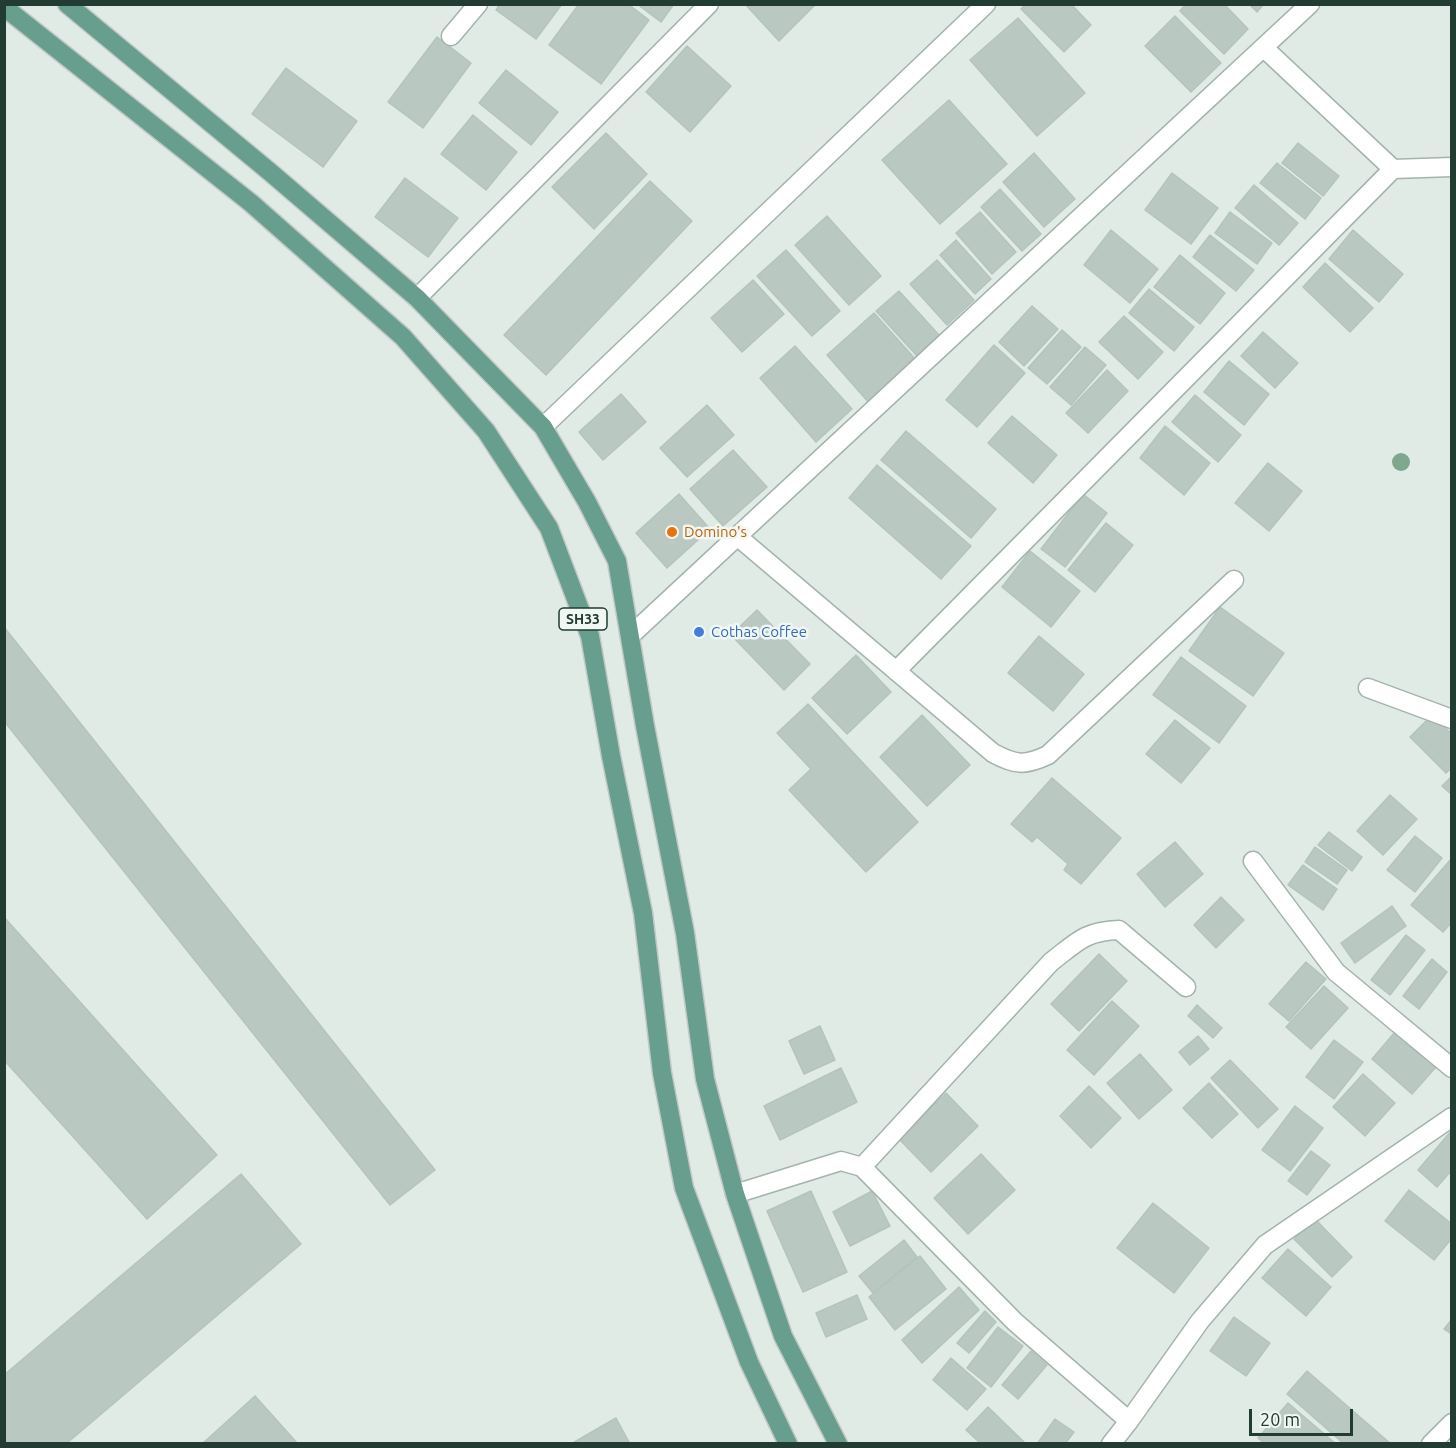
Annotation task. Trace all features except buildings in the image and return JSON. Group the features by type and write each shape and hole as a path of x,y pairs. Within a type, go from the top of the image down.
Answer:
{"main road":[{"name":"SH33","path":"67,4 270,172 417,298 543,427 587,502 617,561 645,726 685,933 705,1079 735,1194 783,1336 838,1443"},
{"name":"SH33","path":"4,7 251,203 403,337 486,431 549,528 590,636 611,756 643,913 662,1072 684,1188 749,1362 788,1443"}],"street":[{"path":"451,36 478,4"},
{"path":"417,298 710,4"},
{"path":"543,427 986,4"},
{"path":"630,636 1308,5"},
{"path":"1264,48 1393,169"},
{"path":"896,671 1393,169 1452,167"},
{"path":"737,536 993,753 1012,763 1033,763 1048,755 1234,580"},
{"path":"1368,688 1452,719"},
{"path":"1253,861 1336,972 1452,1068"},
{"path":"862,1167 1051,962 1082,938 1100,931 1119,930 1186,987"},
{"path":"1111,1443 1200,1321 1265,1245 1452,1117"},
{"path":"735,1194 841,1161 862,1167 1015,1322 1129,1421"},
{"path":"1431,1443 1452,1423"}],"place":[{"name":"Domino's","path":"672,532"},
{"name":"Cothas Coffee","path":"699,632"}]}
